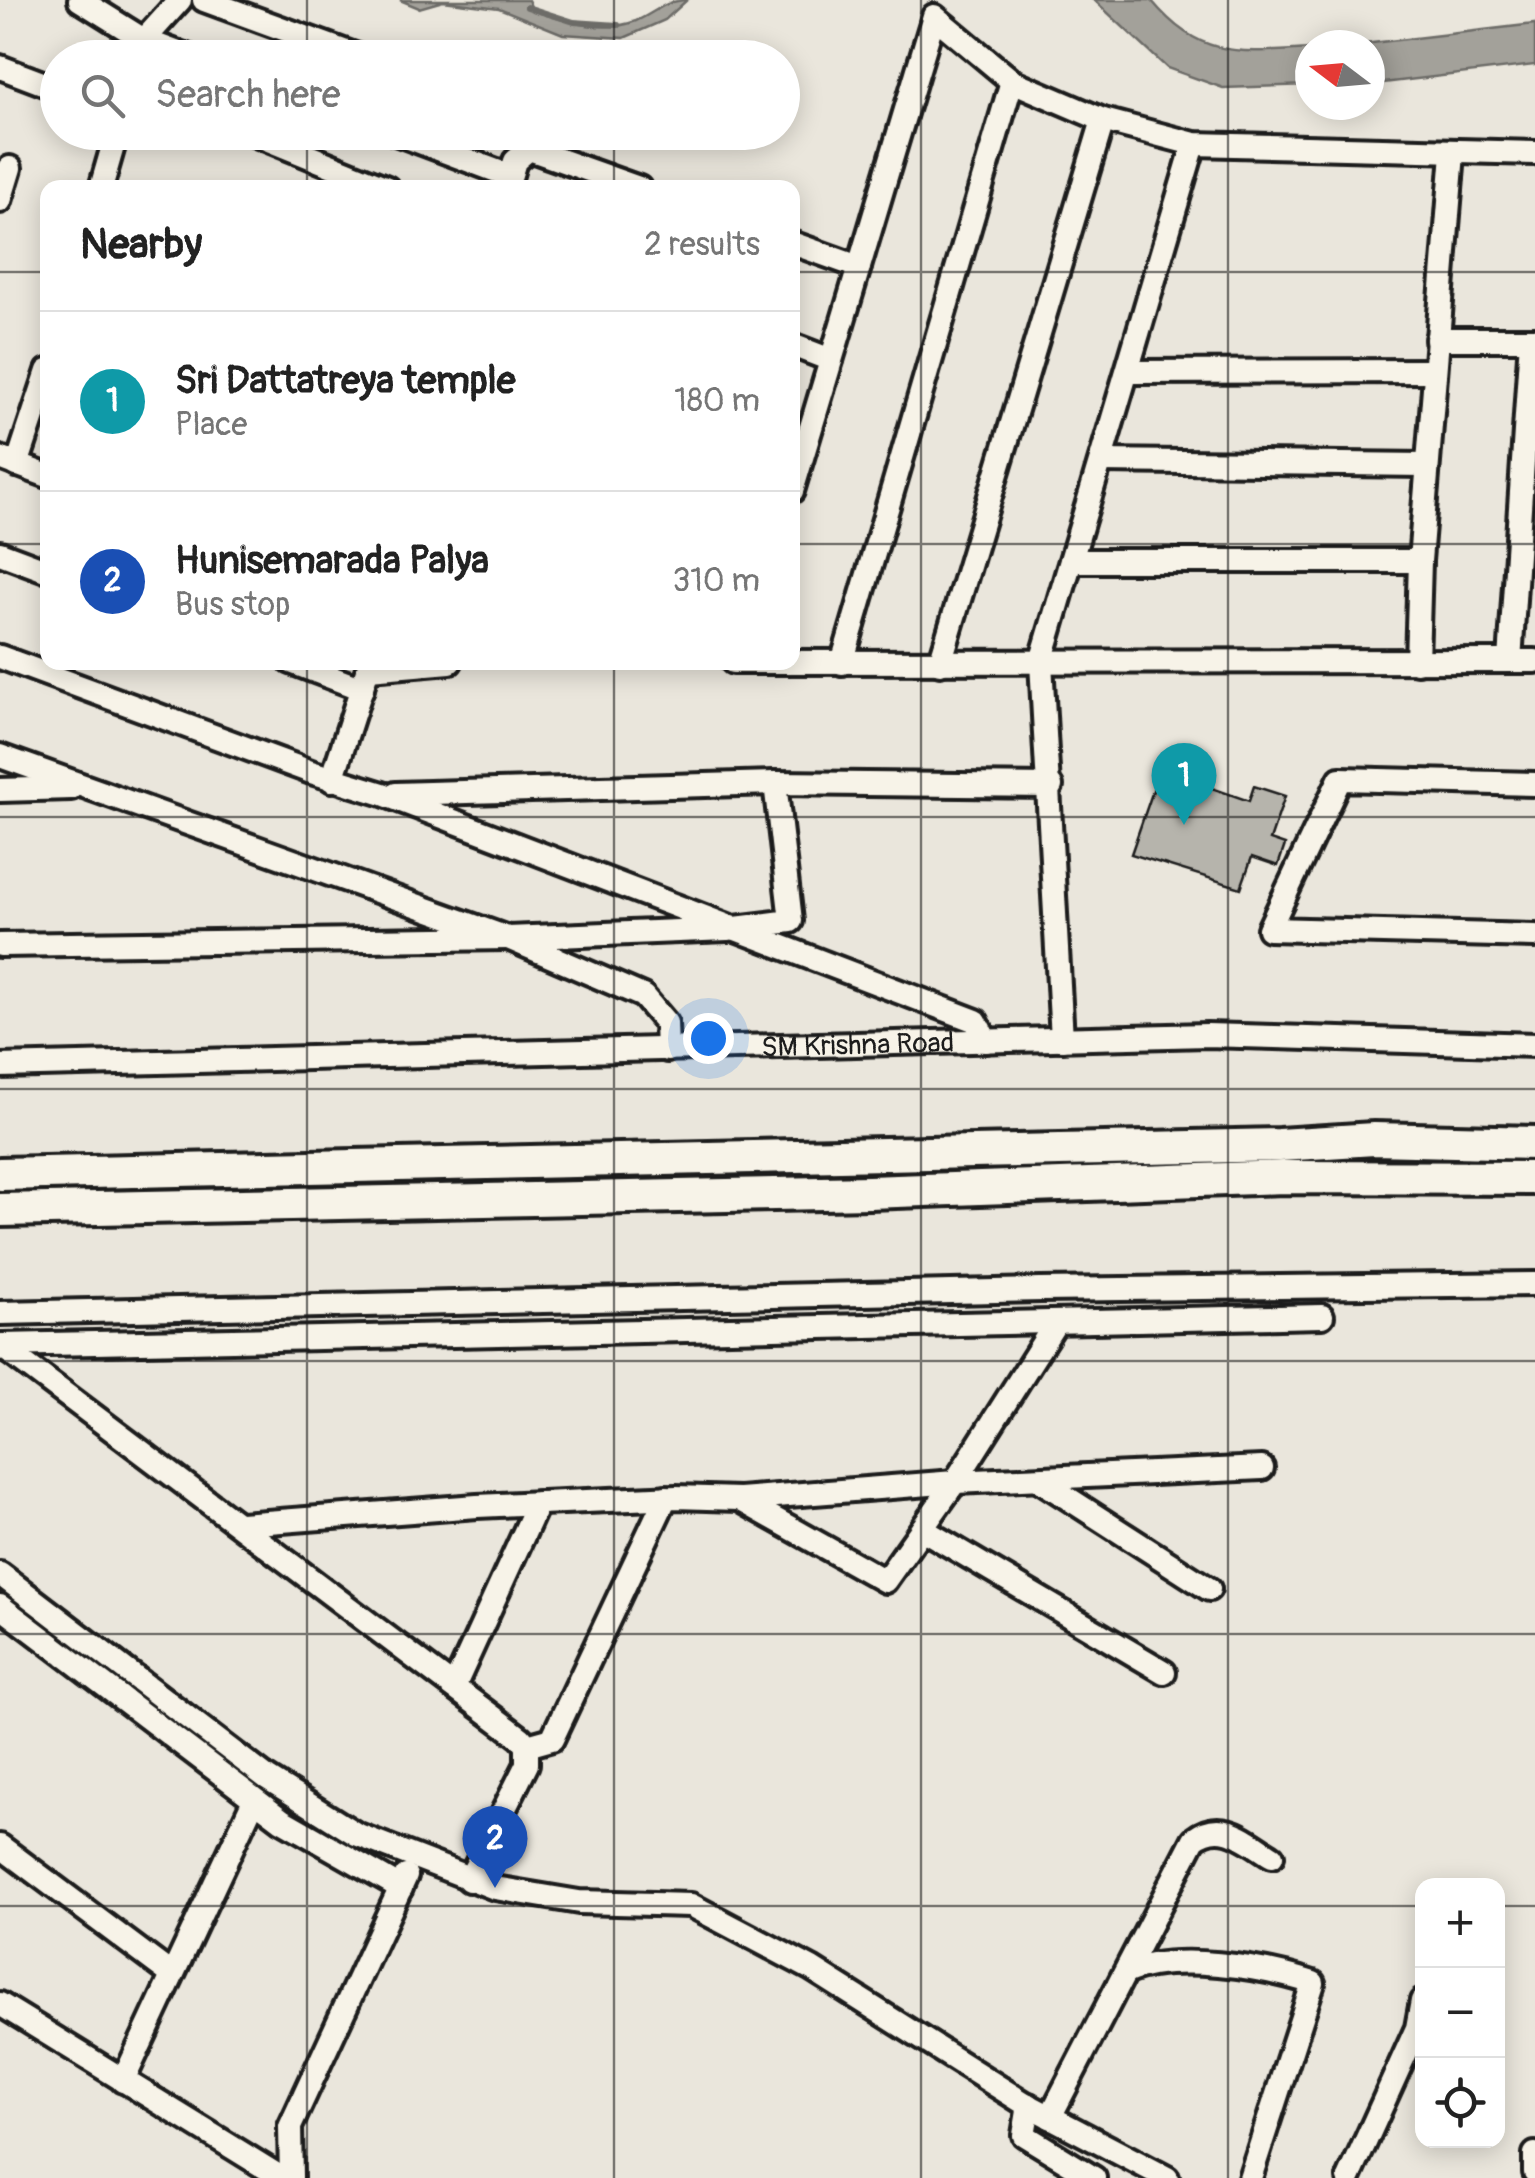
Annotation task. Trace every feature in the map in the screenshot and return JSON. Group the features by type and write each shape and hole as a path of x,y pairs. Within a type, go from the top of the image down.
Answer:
{"highway":[{"path":"0,1210 869,1192 1281,1161 1374,1139 1535,1143"},
{"path":"0,1174 1281,1161 1535,1178"}],"street":[{"path":"80,0 130,40"},
{"path":"143,40 154,0"},
{"path":"148,40 180,0"},
{"path":"204,0 314,40"},
{"path":"800,443 832,360 934,16 1012,81 1103,120 1194,144 1535,153"},
{"path":"0,67 40,83"},
{"path":"842,662 1012,81"},
{"path":"940,662 1103,120"},
{"path":"1062,1039 1051,786 1041,662 1194,144"},
{"path":"105,180 112,150"},
{"path":"293,150 367,180"},
{"path":"435,150 504,180"},
{"path":"510,180 520,150"},
{"path":"536,150 617,180"},
{"path":"1417,662 1420,561 1453,153"},
{"path":"0,202 10,168"},
{"path":"800,246 859,267"},
{"path":"1437,339 1533,339 1510,662"},
{"path":"800,348 832,360"},
{"path":"1128,372 1435,371"},
{"path":"40,389 9,462 40,473"},
{"path":"1101,461 1428,465"},
{"path":"0,552 40,567"},
{"path":"1072,561 1420,561"},
{"path":"0,657 332,780 383,794 727,929 976,1021 986,1041"},
{"path":"800,662 1535,662"},
{"path":"342,670 367,674 395,670"},
{"path":"332,780 367,674"},
{"path":"0,756 508,938 643,996 666,1023 667,1050"},
{"path":"1535,784 1340,779 1269,930 1535,936"},
{"path":"383,794 774,782 1051,786"},
{"path":"0,946 508,938 727,929 792,920 774,782"},
{"path":"0,790 81,788"},
{"name":"SM Krishna Road","path":"0,1066 1208,1035 1535,1045"},
{"path":"0,1313 1535,1284"},
{"path":"2,1345 1322,1316"},
{"path":"739,1499 885,1581 955,1482 1055,1324"},
{"path":"2,1345 527,1746"},
{"path":"241,1524 538,1503 739,1499 955,1482 1262,1468"},
{"path":"1038,1478 1209,1589"},
{"path":"527,1746 552,1739 666,1498"},
{"path":"454,1687 538,1503"},
{"path":"922,1529 1164,1672"},
{"path":"0,1574 296,1798 356,1834 469,1880 578,1902 691,1904 812,1968 1040,2111 1168,2178"},
{"path":"0,1606 254,1800 314,1840 401,1888"},
{"path":"469,1880 527,1764 527,1746"},
{"path":"123,2081 254,1800"},
{"path":"1094,2178 1024,2136 1125,1973 1194,1839 1206,1830 1226,1829 1272,1856"},
{"path":"0,1846 172,1976"},
{"path":"291,2178 290,2127 414,1860"},
{"path":"1125,1973 1149,1965 1189,1964 1262,1969 1313,1983 1250,2178"},
{"path":"0,2004 282,2178"},
{"path":"1350,2178 1415,2032"},
{"path":"1535,2154 1535,2172"}],"shaded area":[{"path":"400,0 528,0 533,11 558,19 610,26 636,21 666,5 687,0 665,20 624,38 563,34 499,8 443,1 419,8"},
{"path":"1094,0 1151,0 1187,33 1222,48 1295,50 1295,86 1223,88 1167,68"},
{"path":"1535,24 1535,65 1385,83 1385,42"}],"building":[{"path":"1160,770 1249,801 1254,786 1285,796 1270,840 1285,845 1278,866 1252,857 1241,888 1131,854"}],"waterway":[{"path":"527,7 574,22 618,25"}],"place":[{"name":"Sri Dattatreya temple","path":"1184,825"},
{"name":"Hunisemarada Palya","path":"495,1888"}]}
